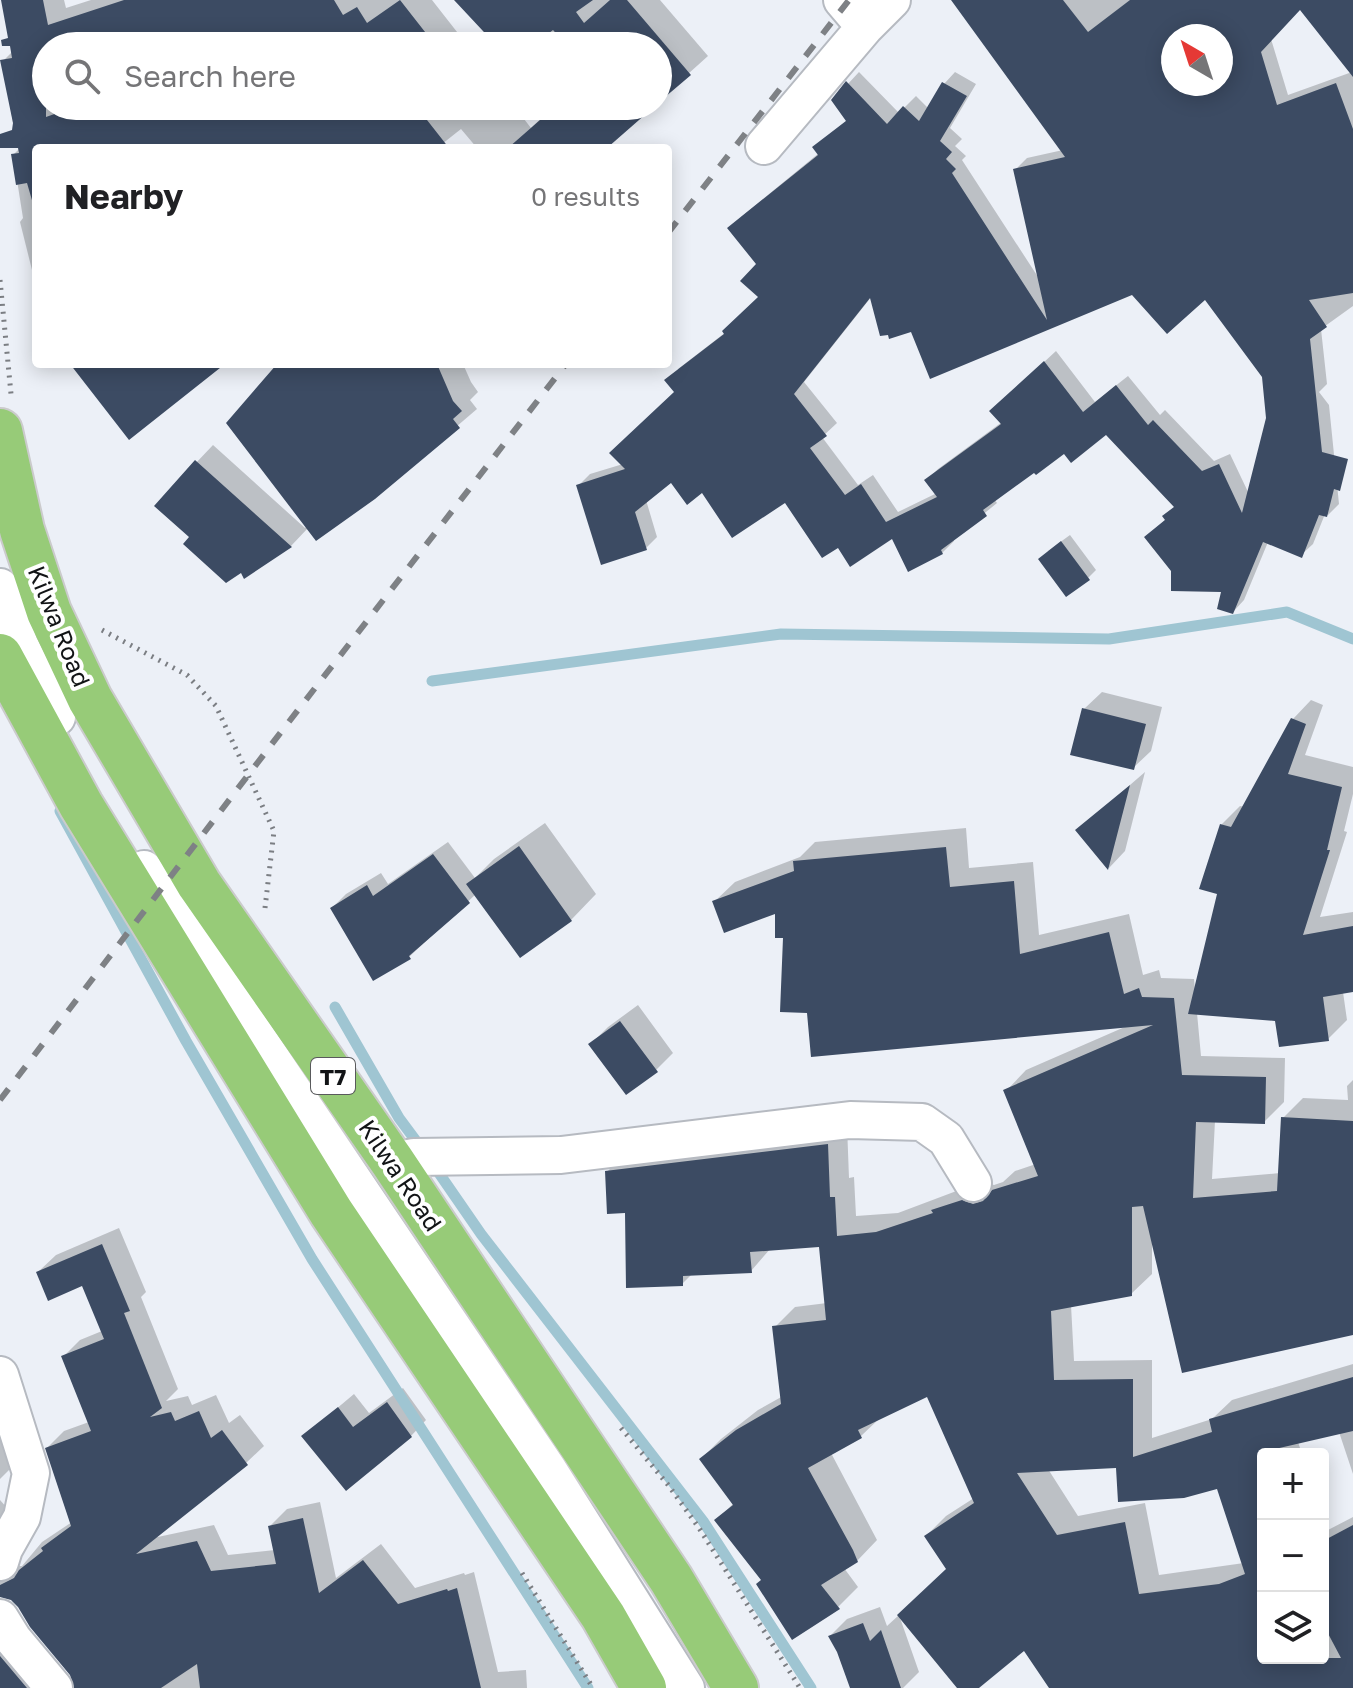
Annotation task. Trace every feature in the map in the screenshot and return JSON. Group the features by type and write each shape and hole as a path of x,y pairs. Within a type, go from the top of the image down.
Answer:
{"highway":[{"name":"Kilwa Road","path":"6,414 22,530 45,598 90,699 199,884 392,1161 671,1579 736,1688"},
{"path":"0,656 81,805 331,1212 603,1616 644,1688"}],"street":[{"path":"842,0 865,27"},
{"path":"764,146 865,27 892,0"},
{"path":"0,587 20,645 97,796 548,1469 686,1688"},
{"path":"392,1161 414,1157 561,1155 850,1120 922,1122 946,1139 973,1183"},
{"path":"0,1375 31,1473 22,1517 0,1562"},
{"path":"1,1622 54,1688"}],"path":[{"path":"0,280 6,414"},
{"path":"90,620 102,630 187,675 216,706 274,831 264,920"},
{"path":"611,1416 699,1528 800,1688"}],"building":[{"path":"1,0 43,0 48,25 124,0 334,0 343,15 357,7 367,23 400,0 425,32 32,32 32,120 427,120 446,144 32,144 32,200 27,183 16,185 11,154 19,153 18,148 0,148 0,134 12,130 13,123 0,60 12,58 10,46 2,46 1,40 8,38"},
{"path":"454,0 593,0 576,12 584,23 610,0 627,0 654,32 553,30 484,32"},
{"path":"951,0 1063,0 1088,32 1130,0 1353,0 1353,77 1300,10 1261,52 1277,105 1336,83 1353,129 1353,293 1309,300 1327,327 1310,339 1322,452 1348,459 1340,491 1334,489 1327,517 1319,515 1302,558 1263,542 1233,614 1217,609 1221,592 1171,591 1171,571 1144,537 1165,520 1162,516 1174,507 1106,435 1071,463 1064,454 1036,475 1034,473 983,510 987,516 941,550 943,554 908,572 892,539 850,567 838,548 822,558 785,503 732,538 702,493 687,505 671,483 635,512 647,550 601,565 576,485 625,469 609,453 674,392 664,380 724,334 722,331 758,297 740,281 756,264 727,228 818,155 812,147 846,121 831,100 846,81 887,124 903,106 919,121 942,82 967,96 940,141 952,152 946,159 956,169 952,173 1047,320 1013,169 1065,157","holes":["1132,295 1167,334 1205,300 1262,377 1266,418 1242,513 1219,464 1202,471 1153,420 1148,425 1116,385 1083,412 1044,361 989,411 1001,424 924,480 937,497 886,522 861,484 845,495 810,448 827,436 794,394 870,298 880,336 888,335 889,339 911,332 930,379"]},
{"path":"672,53 691,75 672,91"},
{"path":"540,120 639,120 612,144 513,144"},
{"path":"73,368 220,368 129,440"},
{"path":"274,368 439,368 453,401 462,411 453,419 460,428 375,499 316,541 226,423"},
{"path":"195,460 292,547 244,579 241,573 226,583 183,544 189,537 154,506"},
{"path":"1061,541 1090,580 1066,597 1038,559"},
{"path":"1082,708 1146,724 1134,770 1070,755"},
{"path":"1291,718 1306,724 1288,774 1342,787 1327,850 1330,850 1303,935 1353,926 1353,992 1323,997 1329,1041 1279,1047 1275,1021 1188,1014 1217,894 1199,889 1220,824 1231,827"},
{"path":"1130,785 1108,870 1075,830"},
{"path":"519,846 572,921 520,958 466,884"},
{"path":"946,847 950,887 1014,881 1020,954 1109,932 1124,994 1139,988 1142,997 1174,998 1182,1075 1266,1077 1265,1124 1196,1122 1193,1198 1277,1191 1281,1117 1353,1121 1353,1335 1182,1373 1143,1206 1132,1207 1132,1296 1051,1311 1054,1380 1133,1379 1133,1457 1212,1432 1209,1419 1353,1377 1353,1431 1279,1448 1257,1448 1257,1664 1329,1664 1329,1658 1341,1658 1329,1635 1329,1538 1353,1525 1353,1688 1049,1688 1024,1651 979,1688 957,1688 897,1615 946,1569 924,1536 974,1503 927,1397 858,1430 862,1438 808,1468 858,1562 821,1585 840,1609 792,1640 756,1584 761,1580 714,1520 733,1505 699,1459 736,1430 781,1404 772,1326 826,1320 819,1247 750,1252 752,1273 683,1276 683,1286 626,1288 625,1213 607,1214 605,1171 828,1144 830,1197 835,1197 837,1236 876,1232 962,1200 973,1204 983,1201 992,1190 1038,1176 1003,1090 1153,1025 811,1057 807,1013 780,1012 783,938 775,938 775,914 724,933 712,901 794,871 793,861","holes":["1116,1468 1118,1502 1184,1498 1217,1489 1245,1574 1219,1584 1139,1594 1125,1522 1057,1535 1017,1473"]},
{"path":"433,854 470,903 409,956 411,959 373,981 330,908 367,885 373,896"},
{"path":"620,1021 658,1072 626,1095 588,1044"},
{"path":"102,1244 130,1311 124,1313 162,1408 150,1417 171,1412 175,1421 199,1411 211,1438 222,1430 248,1465 136,1554 197,1541 211,1571 276,1564 268,1526 303,1518 319,1593 363,1560 398,1604 457,1588 481,1688 200,1688 197,1664 161,1688 74,1688 70,1675 30,1627 18,1607 11,1600 0,1597 0,1585 14,1578 19,1570 43,1551 41,1548 71,1526 45,1448 91,1431 61,1356 104,1339 82,1286 48,1301 36,1272"},
{"path":"387,1402 412,1437 346,1491 301,1436 338,1407 353,1427"},
{"path":"863,1623 870,1641 881,1630 901,1688 850,1688 828,1636"},
{"path":"0,1656 27,1688 0,1688"}],"waterway":[{"path":"432,681 781,634 1109,639 1287,612 1353,639"},
{"path":"60,811 186,1041 312,1259 588,1688"},
{"path":"335,1007 399,1118 422,1149"},
{"path":"432,1163 481,1234 703,1521 811,1688"}],"railway":[{"path":"672,228 849,0"},
{"path":"0,1100 563,368"}]}
